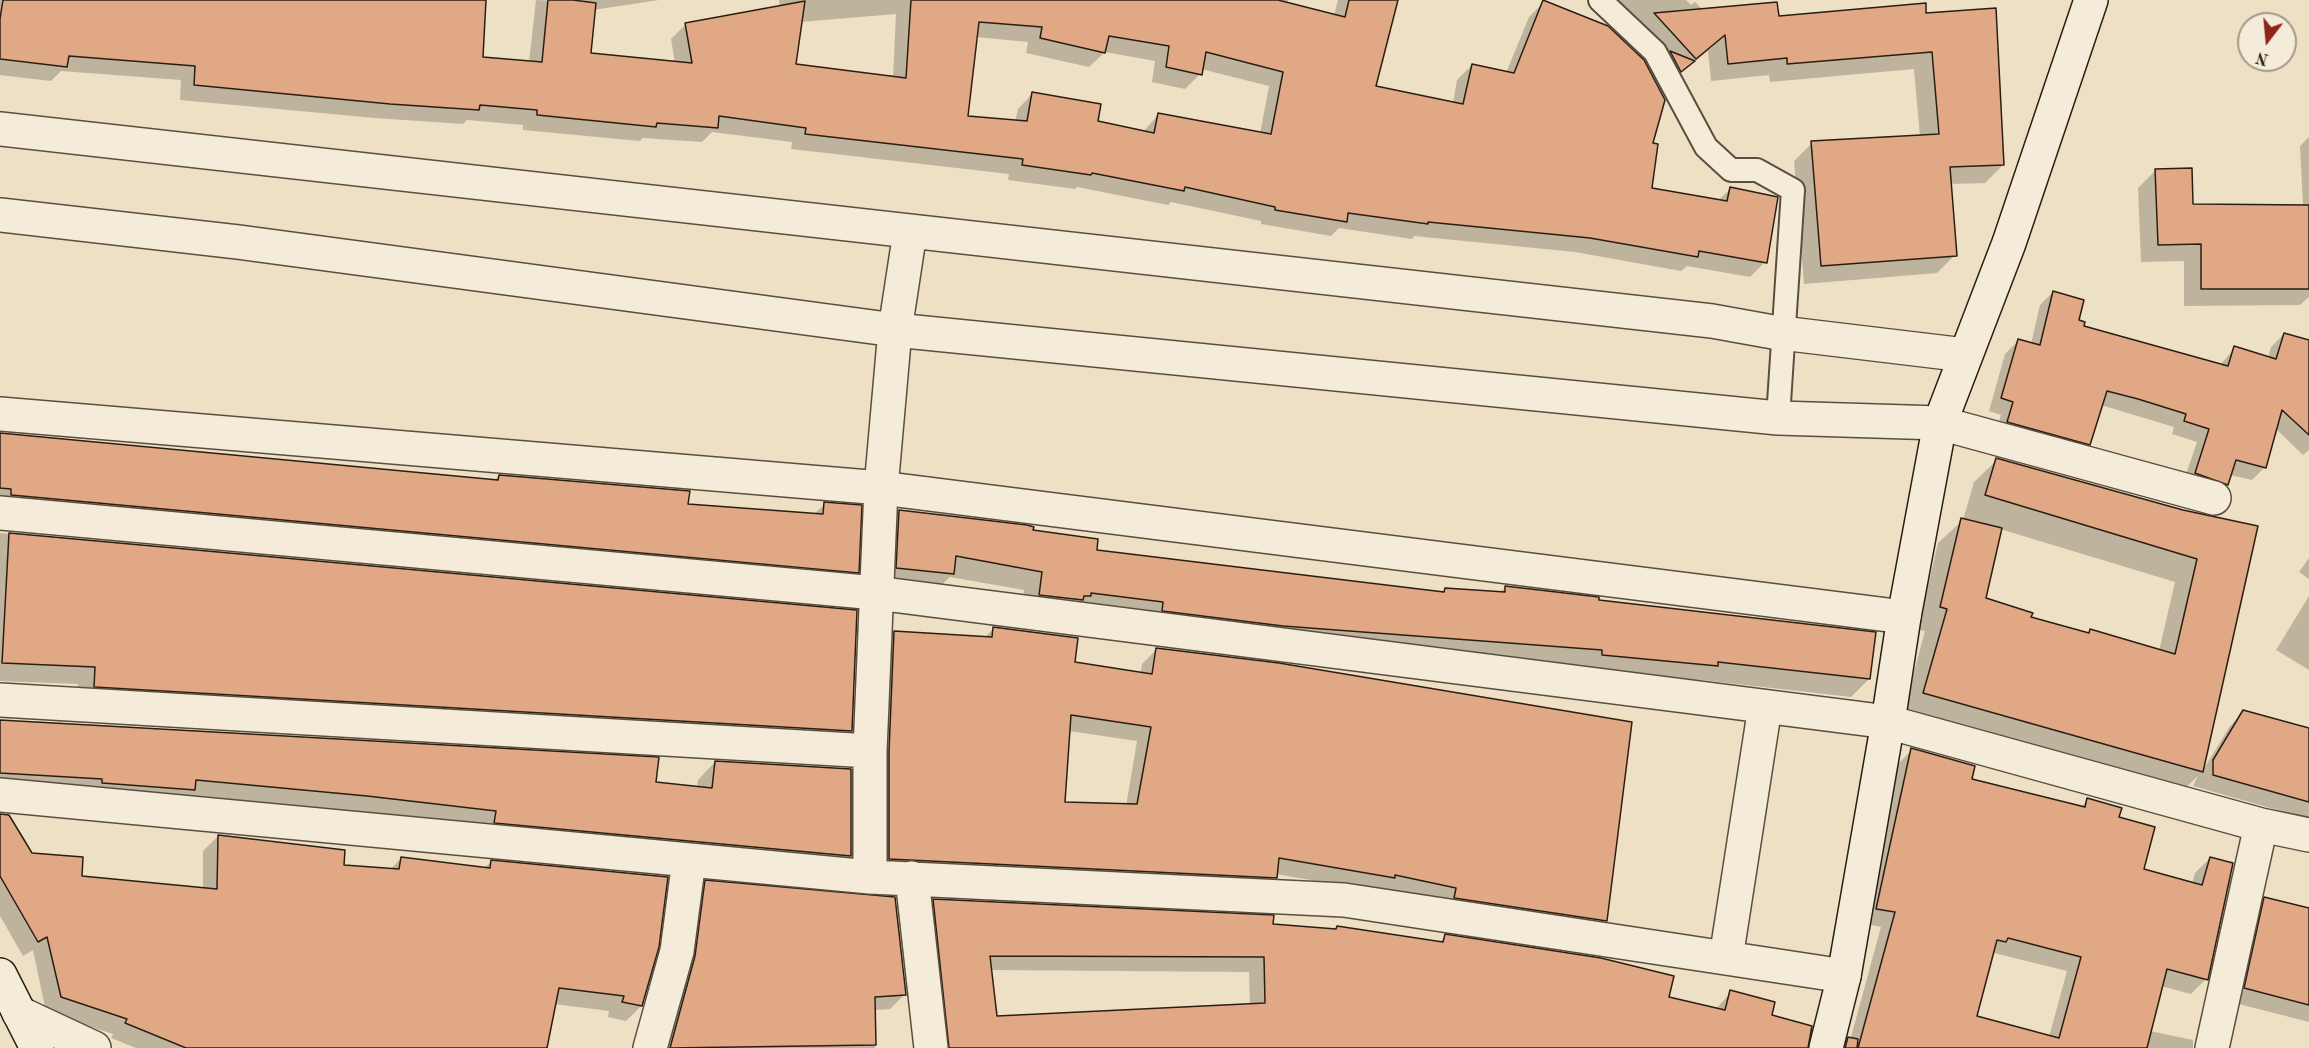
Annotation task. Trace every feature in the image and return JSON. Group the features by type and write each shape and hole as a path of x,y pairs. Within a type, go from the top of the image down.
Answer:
{"street":[{"path":"1826,1048 1844,976 1904,617 1940,423 2009,243 2091,0"},
{"path":"0,129 1712,321 1785,334 1965,354"},
{"path":"0,215 250,244 895,330 1778,418 1940,423 2214,498"},
{"path":"870,877 870,751 881,488 895,330 910,232"},
{"path":"0,414 881,488 1904,617"},
{"path":"0,513 876,593 1888,722 2261,825 2309,836"},
{"path":"0,700 870,751"},
{"path":"1726,958 1765,706"},
{"path":"0,795 870,877 1344,900 1844,976"},
{"path":"2212,1048 2261,825"},
{"path":"650,1048 677,951 689,860"},
{"path":"912,879 931,1048"},
{"path":"0,975 37,1048"},
{"path":"19,1013 94,1048"}],"lane":[{"path":"1600,0 1655,52 1706,147 1731,170 1757,170 1793,190 1778,418"}],"building":[{"path":"3,0 486,0 483,57 542,62 548,0 573,0 596,3 591,53 692,63 685,23 805,1 796,64 906,78 911,0 1278,0 1345,17 1349,0 1398,0 1376,86 1463,104 1472,64 1514,73 1543,0 1608,26 1644,60 1665,100 1653,143 1658,144 1652,188 1727,201 1730,187 1778,197 1767,263 1699,251 1698,257 1590,238 1428,222 1428,224 1348,213 1347,222 1275,210 1275,207 1185,187 1184,191 1092,173 1091,175 1022,165 1023,159 805,134 806,128 719,116 718,128 657,123 656,127 537,115 537,110 480,105 479,110 390,104 194,85 195,66 69,56 67,67 0,59 0,19","holes":["979,22 1042,27 1040,38 1105,53 1109,36 1169,46 1166,67 1202,75 1206,52 1283,72 1271,134 1158,113 1154,133 1098,121 1101,104 1032,92 1027,121 968,116"]},
{"path":"1777,2 1779,16 1926,3 1926,13 1996,8 2004,165 1950,167 1957,256 1821,266 1811,141 1939,134 1932,52 1787,64 1787,58 1728,64 1725,35 1696,59 1654,13"},
{"path":"1670,51 1695,61 1681,72"},
{"path":"2192,168 2193,204 2309,205 2309,289 2201,289 2201,244 2158,245 2155,169"},
{"path":"2053,291 2084,300 2079,320 2085,322 2084,326 2228,366 2234,346 2276,359 2284,333 2309,340 2309,435 2282,410 2266,468 2236,460 2228,485 2195,473 2209,429 2184,421 2186,414 2138,399 2107,391 2090,445 2007,422 2013,402 2001,398 2018,339 2040,345"},
{"path":"0,433 498,480 499,475 690,491 688,504 823,514 824,502 862,505 859,573 11,495 11,489 0,488"},
{"path":"1996,458 2183,510 2258,526 2203,772 1923,693 1947,609 1940,607 1961,518 2002,528 1986,598 2033,613 2031,617 2089,633 2090,629 2175,654 2197,559 1985,495"},
{"path":"899,510 1027,525 1034,527 1033,530 1098,539 1097,550 1444,592 1445,588 1505,592 1505,586 1599,597 1599,600 1876,632 1870,679 1718,662 1718,666 1602,655 1602,650 1283,626 1162,611 1163,602 1091,593 1091,596 1084,596 1083,600 1039,595 1042,572 956,556 954,574 896,568"},
{"path":"9,533 857,610 852,731 94,687 95,667 2,663"},
{"path":"993,627 1078,638 1075,662 1152,674 1156,648 1279,663 1632,722 1607,921 1454,898 1456,888 1395,875 1395,878 1279,858 1277,878 889,859 889,751 894,631 992,637","holes":["1071,715 1151,727 1137,804 1065,802"]},
{"path":"2243,710 2309,728 2309,802 2213,775 2213,760"},
{"path":"0,720 659,757 656,782 712,788 715,761 851,769 851,856 494,823 496,811 367,796 196,780 195,790 102,783 102,779 0,773"},
{"path":"1911,748 1975,766 1972,779 2085,807 2087,798 2122,808 2119,817 2155,827 2144,869 2202,885 2210,857 2233,863 2208,980 2167,969 2147,1048 1858,1048 1895,912 1876,909","holes":["2008,938 2081,957 2059,1038 1977,1016 1997,940 2006,942"]},
{"path":"0,814 9,815 32,853 83,857 82,876 217,889 218,835 345,850 344,865 399,869 401,857 490,868 491,860 668,877 659,947 642,1006 622,1002 624,996 559,988 547,1048 186,1048 125,1023 127,1019 61,997 47,937 38,942 0,876"},
{"path":"705,880 895,897 906,995 875,997 876,1045 670,1048 695,956"},
{"path":"2264,897 2309,908 2309,1005 2244,988"},
{"path":"933,899 1274,915 1273,924 1336,929 1337,926 1443,942 1445,934 1601,958 1674,976 1669,997 1725,1010 1730,990 1775,1002 1772,1015 1812,1026 1808,1048 949,1048","holes":["990,956 1264,957 1265,1003 997,1016"]},
{"path":"1848,1037 1858,1039 1857,1048 1845,1048"}]}
